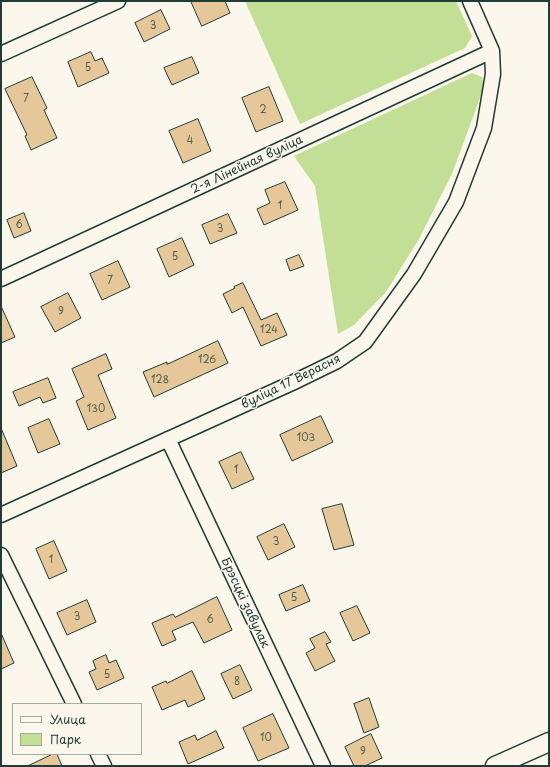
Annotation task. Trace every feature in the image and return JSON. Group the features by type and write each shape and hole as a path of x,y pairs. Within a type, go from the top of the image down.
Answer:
{"street":[{"path":"1,54 118,1"},
{"name":"вуліца 17 Верасня","path":"1,515 337,361 365,342 414,274 456,202 484,128 494,74 492,51 470,1"},
{"name":"2-я Лінейная вуліца","path":"1,279 492,51"},
{"name":"Брэсцкі завулак","path":"168,439 323,766"},
{"path":"1,555 74,703"},
{"path":"495,766 549,742"},
{"path":"98,755 104,766"}],"green space":[{"path":"245,1 456,1 472,36 465,48 300,124"},
{"path":"472,73 482,77 484,87 452,174 419,239 386,292 354,325 338,334 315,186 294,156"}],"building":[{"path":"191,1 225,1 230,13 202,26"},
{"path":"161,10 170,29 144,42 135,23"},
{"path":"91,52 95,61 102,58 109,73 78,87 68,62"},
{"path":"192,57 199,73 172,85 164,68"},
{"path":"32,77 47,108 44,110 57,138 31,150 25,136 27,135 5,89"},
{"path":"269,87 283,121 256,132 242,98"},
{"path":"198,119 211,151 183,163 169,131"},
{"path":"285,182 298,210 264,225 257,209 270,203 265,190"},
{"path":"24,213 31,231 14,238 7,220"},
{"path":"228,214 237,233 210,244 202,225"},
{"path":"182,238 194,265 169,277 157,249"},
{"path":"299,255 304,266 290,271 286,260"},
{"path":"118,261 130,287 102,300 90,274"},
{"path":"243,283 261,320 277,313 287,335 261,346 243,307 232,313 223,294"},
{"path":"68,293 81,318 55,332 41,307"},
{"path":"1,306 15,337 1,343"},
{"path":"218,341 228,363 154,397 143,372 167,362 167,364"},
{"path":"106,354 112,369 98,375 116,418 88,430 76,401 84,397 72,369"},
{"path":"48,378 56,398 43,403 40,397 19,406 13,392"},
{"path":"321,416 333,442 292,461 280,435"},
{"path":"49,419 60,444 38,453 28,428"},
{"path":"1,428 17,466 1,473"},
{"path":"241,452 254,479 232,489 219,462"},
{"path":"342,504 354,545 334,550 322,509"},
{"path":"284,524 295,547 268,560 257,537"},
{"path":"54,541 67,571 49,579 36,549"},
{"path":"303,585 310,601 286,611 279,595"},
{"path":"217,597 232,630 204,643 193,622 172,631 176,640 162,646 152,623 173,614 175,617"},
{"path":"87,600 96,622 67,635 57,613"},
{"path":"357,606 370,633 353,641 340,613"},
{"path":"325,632 331,642 326,644 335,661 315,671 306,653 315,648 310,639"},
{"path":"1,633 14,663 1,669"},
{"path":"106,655 109,663 116,660 124,678 97,690 89,672 96,669 93,661"},
{"path":"240,665 252,690 233,699 221,674"},
{"path":"192,671 205,699 188,707 185,700 162,710 152,687 166,681 167,683"},
{"path":"369,698 379,727 364,733 354,704"},
{"path":"273,714 289,748 258,761 243,728"},
{"path":"216,731 224,748 188,764 179,742 195,735 197,740"},
{"path":"371,734 382,758 365,766 354,766 345,747"},
{"path":"51,755 57,755 62,766 28,766"}]}
